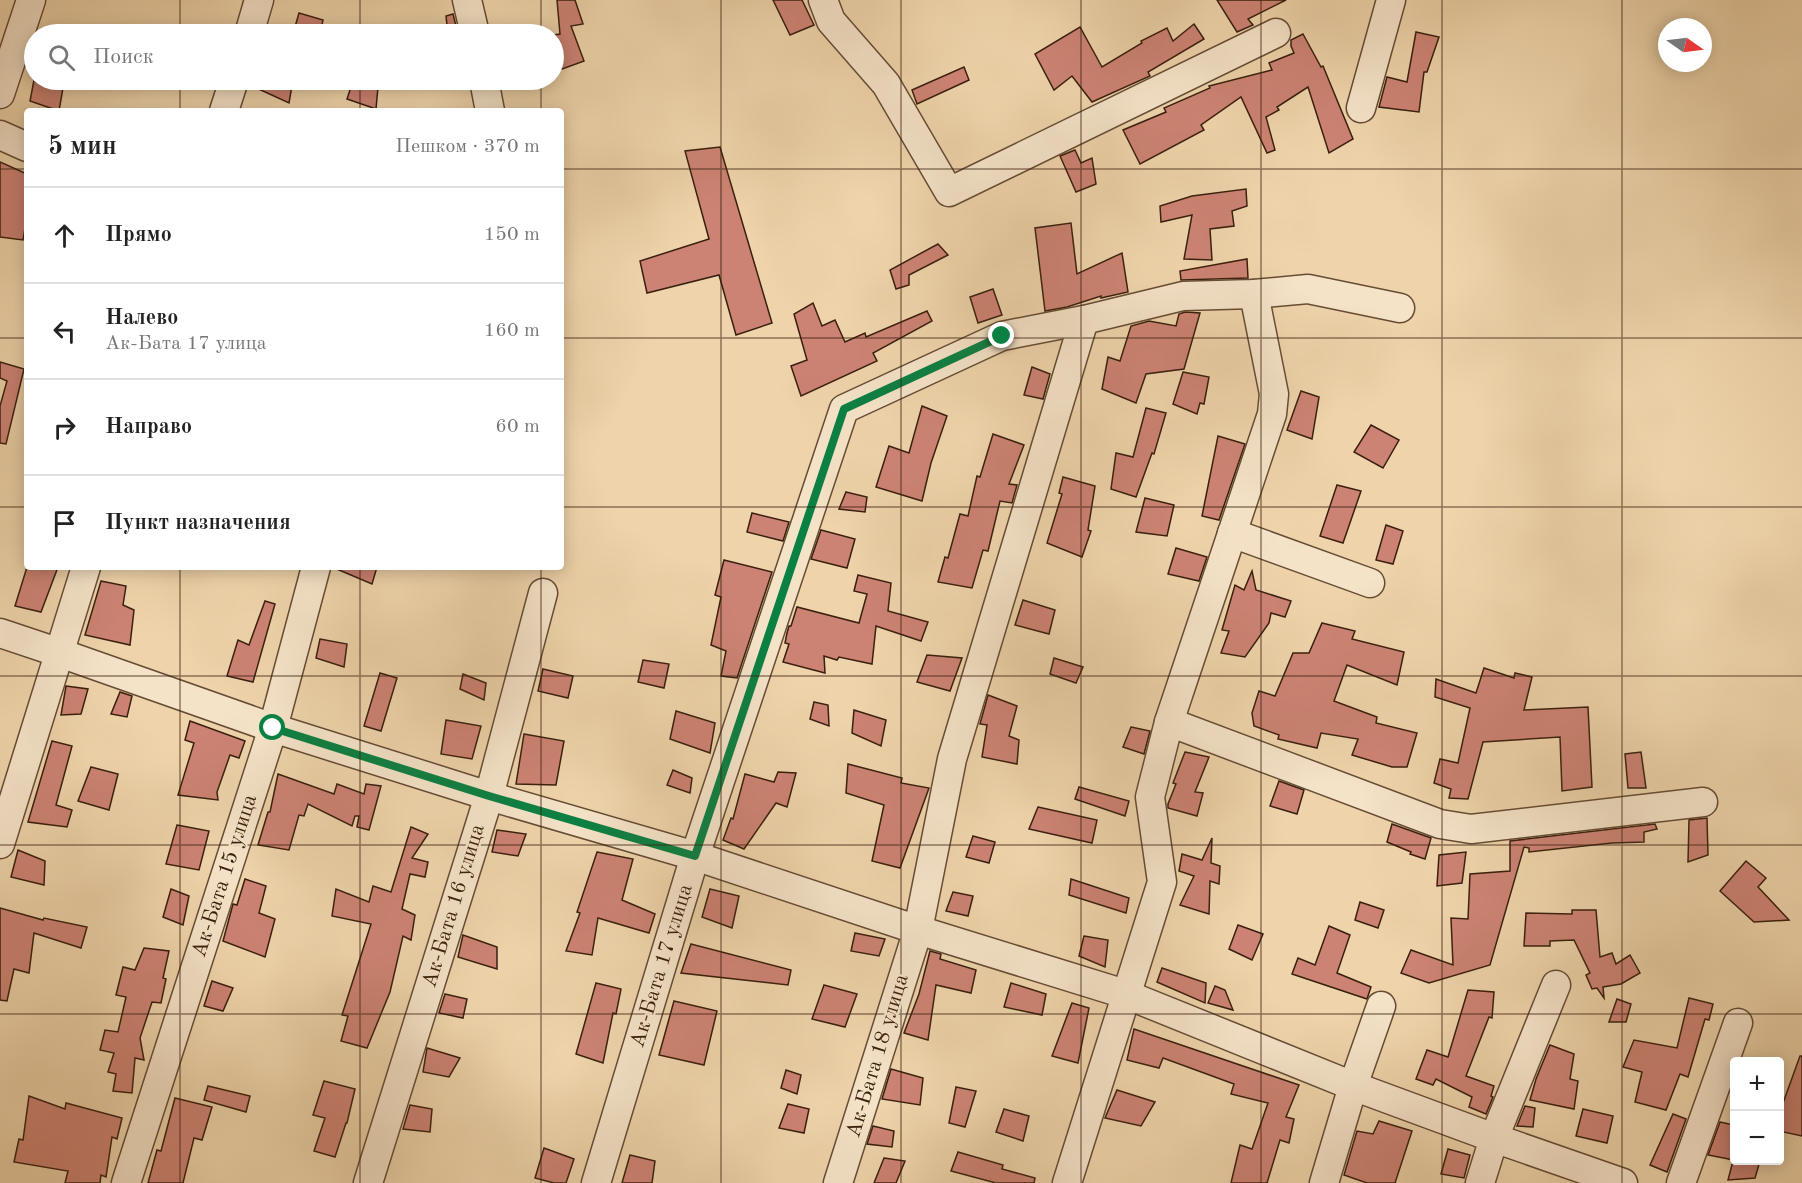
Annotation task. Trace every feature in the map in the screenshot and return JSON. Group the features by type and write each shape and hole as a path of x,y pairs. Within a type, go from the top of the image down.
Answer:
{"street":[{"path":"0,94 31,0"},
{"path":"252,24 260,0"},
{"path":"467,0 472,24"},
{"path":"823,0 831,21 886,84 949,192 1276,33"},
{"path":"1361,108 1391,0"},
{"path":"225,108 231,90"},
{"path":"486,90 489,108"},
{"path":"0,135 24,146"},
{"path":"1084,320 1183,296 1254,294 1308,289 1400,308"},
{"path":"1067,1183 1162,882 1150,796 1169,722 1272,414 1274,394 1254,294"},
{"name":"Ак-Бата 17 улица","path":"596,1183 695,856 844,409 1002,336 1084,320"},
{"name":"Ак-Бата 18 улица","path":"838,1183 918,930 952,759 1084,320"},
{"path":"1232,533 1370,583"},
{"path":"0,844 85,570"},
{"name":"Ак-Бата 15 улица","path":"126,1183 273,728 315,570"},
{"name":"Ак-Бата 16 улица","path":"368,1183 489,796 543,593"},
{"path":"0,633 273,728 489,796 695,856 918,930 1125,994 1353,1086 1623,1183"},
{"path":"1169,722 1440,824 1470,829 1702,802"},
{"path":"1480,1183 1494,1138 1556,985"},
{"path":"1324,1183 1353,1086 1381,1006"},
{"path":"1681,1183 1738,1023"}],"building":[{"path":"557,0 575,0 583,24 571,26 584,61 564,68 564,24 559,24"},
{"path":"773,0 802,0 814,25 790,35"},
{"path":"1217,0 1286,0 1248,19 1253,25 1237,32"},
{"path":"299,13 323,20 322,24 296,24"},
{"path":"453,14 456,24 447,24 446,16"},
{"path":"1194,24 1204,39 1148,72 1150,76 1092,102 1072,76 1054,90 1035,54 1080,27 1102,67 1142,43 1141,41 1167,28 1173,41"},
{"path":"1416,32 1439,37 1427,72 1424,72 1419,112 1379,107 1387,77 1407,82"},
{"path":"1303,34 1321,67 1323,66 1353,139 1329,153 1308,87 1277,107 1279,110 1266,117 1275,150 1267,153 1241,97 1201,125 1204,130 1140,164 1123,130 1166,112 1164,108 1210,88 1209,86 1272,70 1269,63 1294,53 1291,40"},
{"path":"964,67 969,80 917,104 912,90"},
{"path":"32,90 63,90 60,108 50,108 30,101"},
{"path":"261,90 291,90 289,103"},
{"path":"350,90 378,90 376,108 347,99"},
{"path":"720,147 772,323 736,335 719,275 647,293 640,261 709,239 685,151"},
{"path":"1075,150 1081,163 1092,158 1096,184 1076,192 1060,156"},
{"path":"0,162 24,173 24,234 23,240 0,237"},
{"path":"1246,189 1247,206 1232,211 1234,226 1210,229 1212,260 1184,259 1192,215 1161,222 1160,206 1192,196"},
{"path":"1071,223 1077,274 1122,253 1128,292 1101,298 1101,296 1067,307 1045,311 1035,228"},
{"path":"938,244 948,255 909,275 909,285 896,289 890,270"},
{"path":"1247,259 1248,278 1181,280 1180,271"},
{"path":"993,289 1002,315 978,323 970,297"},
{"path":"813,303 822,326 835,320 845,342 865,333 866,337 927,311 932,321 873,353 877,361 801,396 791,366 807,360 794,314"},
{"path":"1200,313 1184,369 1146,374 1136,403 1102,389 1108,357 1120,361 1131,326 1149,321 1176,326 1179,314"},
{"path":"0,362 24,369 6,444 0,443 0,406 7,381 0,378"},
{"path":"1032,367 1050,374 1043,399 1024,395"},
{"path":"1183,372 1209,377 1204,404 1200,403 1197,414 1173,404"},
{"path":"1301,391 1319,397 1312,439 1287,430"},
{"path":"922,406 947,416 931,463 922,501 876,487 889,446 909,453"},
{"path":"1146,408 1166,413 1154,454 1152,453 1136,497 1111,489 1116,453 1133,457"},
{"path":"1371,425 1399,440 1383,468 1354,452"},
{"path":"993,434 1024,445 1009,484 1017,485 1012,503 1000,501 988,551 983,550 972,588 938,582 945,557 948,558 960,514 968,516 977,476 980,477"},
{"path":"1218,436 1245,444 1219,520 1202,516"},
{"path":"1063,477 1095,486 1088,530 1091,531 1082,557 1047,543 1062,494 1059,493"},
{"path":"1337,485 1361,491 1343,543 1320,536"},
{"path":"846,492 867,497 865,512 839,509"},
{"path":"1145,498 1174,505 1167,536 1136,532"},
{"path":"752,513 789,522 783,541 747,532"},
{"path":"1386,525 1403,531 1393,564 1376,560"},
{"path":"821,530 855,539 847,568 811,559"},
{"path":"1176,548 1207,557 1199,581 1168,574"},
{"path":"724,560 772,572 737,678 721,676 726,651 711,645 721,597 715,595"},
{"path":"26,570 57,570 41,612 15,606"},
{"path":"339,570 376,570 372,584"},
{"path":"1252,571 1256,590 1291,601 1285,617 1271,613 1269,623 1245,657 1221,653 1229,631 1222,630 1235,585 1244,590"},
{"path":"858,575 891,583 888,611 928,622 921,641 876,626 872,664 839,657 837,660 824,656 825,673 783,662 789,644 785,643 787,633 797,607 859,623 867,594 854,591"},
{"path":"101,581 126,586 123,605 134,610 130,645 85,635"},
{"path":"1023,600 1055,610 1049,634 1015,625"},
{"path":"265,601 275,604 253,682 227,676 238,640 249,645"},
{"path":"1322,623 1355,631 1352,639 1404,652 1397,685 1347,665 1334,701 1377,717 1376,723 1417,733 1407,767 1392,767 1352,755 1358,739 1321,733 1317,748 1278,739 1279,735 1254,726 1252,713 1259,691 1275,696 1293,653 1309,653"},
{"path":"320,639 347,644 344,667 316,658"},
{"path":"927,655 962,658 950,691 917,682"},
{"path":"1054,658 1083,667 1076,683 1050,674"},
{"path":"643,660 669,664 664,688 638,682"},
{"path":"1484,668 1514,678 1515,673 1532,677 1524,710 1588,707 1592,787 1562,791 1560,737 1483,742 1468,799 1449,798 1451,789 1434,783 1440,759 1458,763 1470,708 1435,697 1436,679 1476,693"},
{"path":"543,669 573,676 568,698 538,691"},
{"path":"380,673 397,678 381,731 364,726"},
{"path":"463,674 486,683 484,700 460,689"},
{"path":"66,686 88,689 81,714 61,715"},
{"path":"120,692 132,696 127,717 111,714"},
{"path":"988,695 1017,706 1009,736 1019,740 1017,764 982,757 987,725 980,724"},
{"path":"814,702 828,705 829,726 810,719"},
{"path":"854,710 886,720 881,746 852,733"},
{"path":"676,711 715,723 710,753 670,739"},
{"path":"446,720 481,726 472,759 441,754"},
{"path":"190,721 245,741 239,758 230,755 217,792 218,800 178,795 194,743 185,740"},
{"path":"1131,727 1150,731 1144,754 1123,747"},
{"path":"524,734 564,741 556,785 516,784"},
{"path":"52,741 72,746 56,805 72,810 67,827 28,822"},
{"path":"1185,752 1209,757 1195,792 1203,793 1197,816 1168,808 1176,784 1173,783"},
{"path":"1641,752 1646,788 1628,788 1625,754"},
{"path":"848,764 902,778 901,783 929,788 900,868 872,861 884,805 846,793"},
{"path":"91,767 118,774 109,810 78,801"},
{"path":"673,770 692,778 690,793 667,785"},
{"path":"778,772 796,773 787,807 776,803 744,849 723,840 731,818 733,819 745,774 774,782"},
{"path":"278,774 334,794 337,784 364,794 366,784 381,786 369,830 357,827 359,816 355,816 352,826 308,804 304,816 299,815 289,850 258,845 268,812 270,812"},
{"path":"1279,781 1304,790 1297,814 1270,806"},
{"path":"1079,787 1129,801 1125,816 1075,799"},
{"path":"1038,807 1097,820 1092,843 1029,829"},
{"path":"1707,818 1708,855 1688,862 1689,820"},
{"path":"1392,824 1431,838 1425,859 1387,842"},
{"path":"1655,824 1657,829 1644,832 1644,842 1529,852 1529,848 1524,847 1490,965 1429,983 1401,973 1411,950 1453,965 1451,918 1468,919 1470,874 1510,871 1510,841"},
{"path":"177,825 209,831 199,870 166,864"},
{"path":"411,827 428,834 412,858 428,862 425,877 410,874 402,909 415,915 411,940 403,936 390,992 367,1048 341,1041 348,1016 342,1015 371,924 332,916 336,889 369,902 373,886 391,892"},
{"path":"497,830 526,834 518,856 492,852"},
{"path":"973,836 995,842 989,863 966,857"},
{"path":"1212,838 1211,863 1220,866 1219,884 1210,881 1209,914 1180,905 1194,876 1179,871 1182,854 1202,860"},
{"path":"18,850 45,861 44,885 11,877"},
{"path":"597,852 633,859 622,900 655,914 649,933 598,918 592,955 566,951 580,913 577,912"},
{"path":"1466,852 1462,883 1437,886 1439,855"},
{"path":"1746,861 1766,878 1758,887 1789,920 1754,922 1720,891"},
{"path":"245,879 266,886 259,913 275,919 265,957 223,941 233,904 237,905"},
{"path":"1071,879 1129,898 1126,913 1069,895"},
{"path":"171,889 189,896 183,925 163,917"},
{"path":"710,889 739,896 732,928 702,917"},
{"path":"953,892 973,896 968,916 946,911"},
{"path":"1360,902 1384,910 1378,928 1355,920"},
{"path":"0,908 43,920 44,918 87,927 81,948 34,933 29,973 14,969 7,1001 0,1000"},
{"path":"1572,910 1596,910 1600,957 1612,953 1616,964 1630,955 1640,973 1621,984 1603,987 1604,998 1597,988 1592,989 1586,975 1590,973 1574,940 1550,941 1550,946 1524,946 1526,913 1572,914"},
{"path":"1238,925 1263,934 1252,960 1229,949"},
{"path":"1329,926 1350,935 1337,973 1371,987 1367,999 1292,974 1298,958 1315,965"},
{"path":"855,933 885,939 879,956 851,951"},
{"path":"463,935 497,947 497,969 458,957"},
{"path":"1084,936 1108,940 1105,967 1079,956"},
{"path":"691,944 791,970 788,985 681,973"},
{"path":"144,948 169,951 163,978 166,979 161,1003 152,1002 140,1038 144,1060 135,1058 132,1093 113,1091 116,1074 108,1072 114,1053 100,1050 105,1030 118,1032 126,997 116,995 123,967 135,970"},
{"path":"930,951 941,954 940,959 976,970 971,993 936,985 928,1040 904,1033 919,994"},
{"path":"1162,968 1206,983 1205,1003 1157,982"},
{"path":"212,981 233,988 223,1011 204,1006"},
{"path":"596,983 621,989 616,1014 613,1013 603,1063 576,1054"},
{"path":"1011,983 1046,994 1042,1015 1004,1007"},
{"path":"824,985 857,994 845,1027 812,1019"},
{"path":"1215,986 1225,990 1233,1010 1208,1003"},
{"path":"1468,990 1494,992 1492,1018 1489,1017 1466,1076 1494,1086 1491,1096 1493,1097 1486,1114 1469,1107 1472,1097 1436,1079 1433,1085 1416,1079 1427,1050 1448,1057"},
{"path":"445,994 467,999 463,1018 439,1013"},
{"path":"1689,998 1713,1004 1709,1020 1705,1019 1688,1077 1680,1074 1666,1110 1635,1102 1642,1072 1623,1067 1634,1040 1677,1048"},
{"path":"1617,999 1631,1004 1626,1022 1609,1022"},
{"path":"674,1001 717,1011 704,1065 659,1055"},
{"path":"1072,1003 1089,1008 1078,1063 1052,1056"},
{"path":"1134,1029 1299,1085 1286,1117 1294,1119 1289,1143 1280,1140 1267,1183 1231,1183 1240,1145 1252,1149 1268,1103 1231,1094 1234,1084 1163,1058 1159,1068 1127,1060"},
{"path":"1550,1045 1574,1054 1570,1079 1578,1081 1574,1109 1530,1100"},
{"path":"427,1048 460,1058 449,1077 423,1072"},
{"path":"1800,1056 1802,1056 1802,1136 1784,1132 1784,1100"},
{"path":"891,1069 923,1078 920,1105 882,1099"},
{"path":"786,1070 801,1075 797,1094 781,1088"},
{"path":"324,1081 355,1089 347,1123 335,1157 314,1151 325,1118 313,1115"},
{"path":"208,1086 250,1096 246,1112 204,1100"},
{"path":"956,1087 976,1091 965,1127 949,1123"},
{"path":"1117,1090 1155,1102 1141,1126 1105,1118"},
{"path":"29,1096 65,1109 66,1103 122,1118 117,1139 112,1137 106,1177 101,1175 100,1183 65,1183 68,1171 14,1162 19,1139 23,1140"},
{"path":"175,1098 212,1107 202,1140 194,1138 183,1183 148,1183 157,1150 161,1151"},
{"path":"788,1104 809,1109 804,1133 779,1128"},
{"path":"410,1105 432,1109 430,1132 403,1129"},
{"path":"1525,1106 1535,1108 1533,1127 1517,1126"},
{"path":"1004,1109 1029,1116 1023,1141 996,1132"},
{"path":"1583,1109 1613,1116 1607,1143 1576,1136"},
{"path":"1673,1114 1686,1119 1667,1172 1650,1165"},
{"path":"1379,1121 1412,1131 1395,1183 1367,1183 1344,1175 1357,1131 1373,1134"},
{"path":"1720,1122 1730,1124 1730,1159 1708,1155"},
{"path":"873,1126 894,1131 892,1147 867,1144"},
{"path":"544,1148 574,1159 566,1183 554,1183 535,1178"},
{"path":"1448,1149 1470,1155 1464,1178 1441,1174"},
{"path":"958,1152 1003,1165 1002,1169 1035,1178 1034,1183 996,1183 951,1171"},
{"path":"630,1155 655,1161 652,1183 622,1183"},
{"path":"884,1158 905,1161 896,1183 874,1183"},
{"path":"1732,1165 1759,1165 1755,1178 1728,1180"}],"route":[{"path":"273,728 489,796 695,856 844,409 1002,336"}]}
